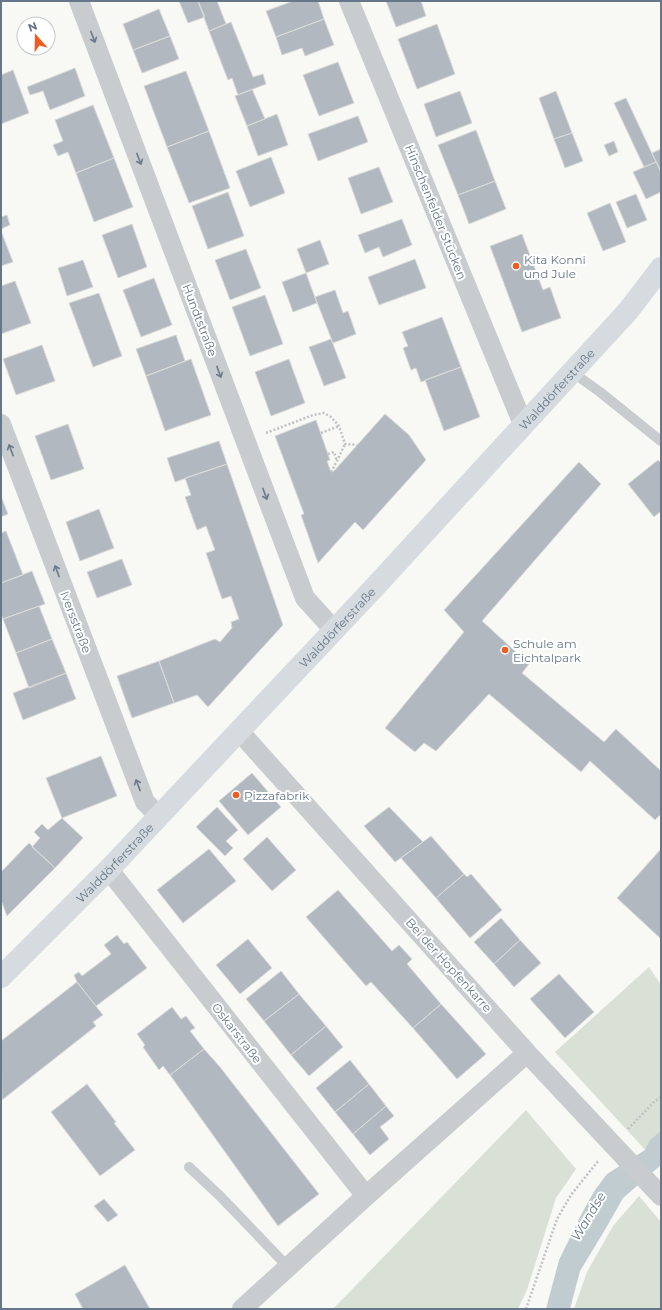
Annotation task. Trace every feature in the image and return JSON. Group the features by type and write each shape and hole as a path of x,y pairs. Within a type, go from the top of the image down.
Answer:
{"street":[{"name":"Hundtstraße","path":"79,1 304,598 334,630"},
{"name":"Hinschenfelder Stücken","path":"349,1 524,424"},
{"name":"Walddörferstraße","path":"3,970 108,870 240,732 628,311 661,268"},
{"name":"Iversstraße","path":"1,424 145,802 159,816"},
{"name":"Bei der Hopfenkarre","path":"240,732 527,1053 659,1194"},
{"name":"Oskarstraße","path":"108,870 366,1196"},
{"path":"242,1309 366,1196 527,1053"}],"lane":[{"path":"572,372 600,392 661,441"},
{"path":"189,1167 220,1196 288,1267"}],"path":[{"path":"245,440 313,415 324,413 331,417 339,426 345,444 331,472"},
{"path":"320,433 339,426"},
{"path":"345,444 357,445"},
{"path":"328,454 334,452 337,461"},
{"path":"526,1309 557,1219 571,1196 589,1172 617,1150 654,1102 661,1097"}],"shaded area":[{"path":"649,967 661,985 661,1167 555,1052"},
{"path":"526,1110 576,1169 556,1198 527,1290 518,1309 333,1309"},
{"path":"639,1196 661,1222 661,1309 574,1309 587,1272 613,1226"}],"water":[{"name":"Wandse","path":"661,1131 661,1165 623,1198 580,1271 570,1309 546,1309 559,1260 595,1190 607,1174 645,1150 650,1140"}],"building":[{"path":"179,1 198,1 205,17 188,23"},
{"path":"198,1 217,1 226,24 209,31"},
{"path":"293,1 318,1 324,19 276,37 266,11"},
{"path":"386,1 421,1 426,16 396,27"},
{"path":"159,9 170,36 133,50 123,24"},
{"path":"324,19 334,45 305,56 302,48 282,55 276,37"},
{"path":"231,22 253,77 263,74 266,84 238,95 232,78 228,80 209,31"},
{"path":"437,24 455,74 417,89 398,39"},
{"path":"170,36 179,59 142,73 133,50"},
{"path":"338,62 354,103 319,116 303,75"},
{"path":"75,68 85,96 50,110 43,91 30,95 27,87"},
{"path":"13,70 29,113 1,124 1,75"},
{"path":"186,71 209,131 167,147 144,86"},
{"path":"252,89 265,119 247,126 235,96"},
{"path":"460,91 472,123 436,137 424,104"},
{"path":"556,91 572,133 554,139 539,98"},
{"path":"626,98 656,162 644,167 614,103"},
{"path":"93,105 114,158 76,173 68,152 58,156 53,145 63,141 55,120"},
{"path":"277,114 288,145 258,156 247,126"},
{"path":"358,116 368,142 318,161 308,134"},
{"path":"476,130 495,181 458,195 438,145"},
{"path":"209,131 230,188 189,203 167,147"},
{"path":"572,133 583,161 565,168 554,139"},
{"path":"614,141 618,152 609,156 604,145"},
{"path":"661,149 661,172 652,153"},
{"path":"271,157 285,193 250,207 236,171"},
{"path":"114,158 133,207 94,222 76,173"},
{"path":"656,162 661,172 661,192 646,199 633,172"},
{"path":"379,167 393,202 361,214 348,178"},
{"path":"495,181 506,209 469,224 458,195"},
{"path":"228,192 244,236 208,249 192,206"},
{"path":"636,194 647,220 627,228 616,202"},
{"path":"610,203 626,242 603,251 587,213"},
{"path":"7,215 10,225 1,229 1,217"},
{"path":"402,219 412,245 383,257 379,247 365,253 358,235"},
{"path":"132,224 147,267 118,278 102,235"},
{"path":"1,231 13,262 1,266"},
{"name":"Kita Konni und Jule","path":"522,234 543,290 550,287 561,318 522,332 490,246"},
{"path":"320,240 329,264 306,273 297,249"},
{"path":"246,249 261,288 230,300 215,260"},
{"path":"415,259 426,288 379,305 368,277"},
{"path":"83,260 93,287 67,296 58,268"},
{"path":"306,273 317,303 293,312 282,282"},
{"path":"154,278 172,325 141,337 123,290"},
{"path":"15,281 31,323 1,334 1,286"},
{"path":"335,290 343,313 348,311 356,334 333,343 315,297"},
{"path":"99,293 122,356 93,367 69,303"},
{"path":"265,295 283,344 250,356 232,307"},
{"path":"442,317 461,367 421,382 416,368 411,370 403,348 408,346 402,332"},
{"path":"176,335 185,361 146,376 136,349"},
{"path":"331,339 346,378 324,386 309,347"},
{"path":"42,345 55,381 16,395 3,359"},
{"path":"191,359 211,415 165,431 146,376"},
{"path":"289,359 305,403 271,416 255,372"},
{"path":"461,367 480,417 444,431 425,380"},
{"path":"385,414 409,435 426,460 363,530 355,522 318,563 301,515 304,514 275,436 316,420 330,460 327,461 331,472 334,471"},
{"path":"68,424 84,469 51,480 35,436"},
{"path":"219,441 227,464 175,482 167,458"},
{"path":"658,460 661,463 661,511 654,517 628,484"},
{"path":"579,462 601,484 482,621 529,664 522,673 604,742 616,729 661,771 661,814 655,820 590,761 581,772 489,694 436,751 424,743 415,752 385,728 464,632 444,610"},
{"path":"227,464 283,625 208,707 197,695 174,703 159,661 215,639 220,642 232,628 231,622 239,619 231,596 222,599 206,553 215,550 206,526 197,530 185,497 191,495 185,478"},
{"path":"1,496 8,514 1,517"},
{"path":"99,509 114,548 80,561 66,522"},
{"path":"6,531 23,575 1,583 1,533"},
{"path":"122,559 132,585 97,598 87,572"},
{"path":"32,571 45,604 3,619 1,613 1,583"},
{"path":"39,606 52,639 16,653 3,619"},
{"path":"52,639 66,673 29,688 16,653"},
{"path":"159,661 174,703 132,718 117,676"},
{"path":"66,673 76,699 23,720 13,693"},
{"path":"101,756 117,796 62,818 46,778"},
{"path":"252,773 281,807 248,835 219,801"},
{"path":"217,807 238,830 226,841 233,848 225,856 196,827"},
{"path":"389,807 423,842 395,862 364,826"},
{"path":"62,818 83,838 55,868 32,847 40,838 34,832 42,824 48,830"},
{"path":"431,836 464,874 436,898 401,858"},
{"path":"267,837 296,870 272,891 243,859"},
{"path":"29,843 55,868 7,916 1,900 1,872"},
{"path":"209,849 236,881 183,923 157,890"},
{"path":"661,849 661,939 617,898"},
{"path":"464,874 467,877 471,874 502,910 470,938 436,898"},
{"path":"338,890 392,951 399,945 412,959 407,964 441,1004 413,1028 371,982 366,986 306,917"},
{"path":"501,918 520,940 494,964 474,942"},
{"path":"117,935 124,944 127,942 147,968 96,1006 77,982 74,975 79,972 82,976 111,954 104,945"},
{"path":"248,939 272,968 240,994 216,965"},
{"path":"520,940 541,963 514,987 494,964"},
{"path":"281,971 299,994 264,1021 246,999"},
{"path":"559,974 594,1012 565,1038 530,999"},
{"path":"77,982 103,1015 93,1022 96,1026 2,1100 1,1041"},
{"path":"299,994 326,1026 291,1055 264,1021"},
{"path":"441,1004 486,1054 457,1079 413,1028"},
{"path":"172,1007 181,1019 186,1016 195,1028 190,1031 204,1049 170,1075 163,1066 159,1070 143,1047 145,1045 137,1034"},
{"path":"326,1026 343,1047 309,1076 291,1055"},
{"path":"204,1049 220,1067 319,1194 278,1226 170,1075"},
{"path":"350,1060 369,1084 335,1112 316,1088"},
{"path":"87,1084 135,1150 100,1176 51,1112"},
{"path":"369,1084 386,1106 353,1134 335,1112"},
{"path":"386,1106 394,1116 380,1127 389,1139 370,1155 353,1134"},
{"path":"104,1199 118,1215 108,1222 94,1206"},
{"path":"125,1265 150,1309 83,1309 75,1294"}],"place":[{"name":"Kita Konni und Jule","path":"516,266"},
{"name":"Schule am Eichtalpark","path":"505,650"},
{"name":"Pizzafabrik","path":"236,795"}]}
